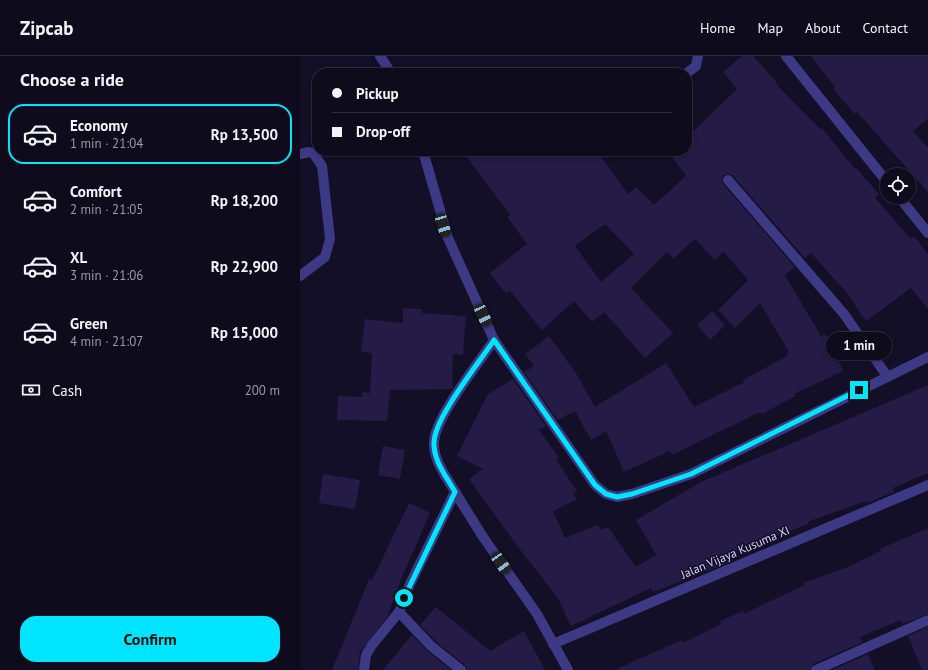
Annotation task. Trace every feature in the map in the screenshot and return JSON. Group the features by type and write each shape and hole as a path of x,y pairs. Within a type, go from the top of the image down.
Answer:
{"street":[{"path":"380,56 388,68"},
{"path":"692,69 696,66 698,56"},
{"path":"786,56 880,173"},
{"path":"300,154 312,153"},
{"path":"300,276 325,257 330,239 322,166 315,156"},
{"path":"424,156 448,238 494,340 595,485 606,494 617,497 632,494 691,474 928,357"},
{"path":"728,180 844,314 887,376"},
{"path":"905,204 928,233"},
{"path":"494,340 446,412 434,442 439,465 483,537 537,614 568,670"},
{"name":"Jalan Vijaya Kusuma XI","path":"553,644 928,485"},
{"path":"364,670 366,655 398,612 455,492"},
{"path":"398,612 431,646 461,670"},
{"path":"816,670 928,620"}],"building":[{"path":"742,56 753,56 778,84 777,85 820,129 822,128 855,169 856,168 879,194 875,198 880,204 911,239 914,236 928,254 928,309 911,288 866,321 846,292 811,253 805,258 733,176 730,174 724,175 722,178 723,184 795,267 785,275 821,336 826,334 843,371 794,394 796,396 762,414 760,412 672,455 670,451 624,472 606,431 591,440 575,411 558,420 524,372 534,366 525,354 549,336 576,373 595,407 666,363 694,407 745,382 743,380 787,356 786,353 789,352 760,303 735,328 718,310 748,280 723,251 715,260 695,239 673,259 667,252 631,288 673,333 645,358 604,312 592,322 574,301 542,330 510,291 506,294 490,273 527,244 507,217 510,215 466,156 601,156 628,194 636,187 654,205 686,176 672,156 692,156 692,132 737,89 723,72","holes":["605,224 634,254 601,282 575,246"]},
{"path":"811,56 928,56 928,119 913,131 928,148 928,192 916,178 916,168 907,168 857,112 855,114 833,89 835,87"},
{"path":"403,308 422,309 422,313 466,316 463,355 453,354 452,389 390,390 387,421 337,420 338,396 362,397 362,392 370,393 372,353 361,352 365,319 403,323"},
{"path":"712,311 725,325 710,340 697,325"},
{"path":"513,379 546,426 539,430 559,458 556,460 577,491 573,494 577,499 553,511 565,538 597,525 601,530 608,527 636,567 656,555 636,520 701,482 928,385 928,473 893,488 894,492 867,503 866,501 807,522 808,524 726,555 728,563 653,592 651,588 571,626 558,598 518,547 469,479 483,469 457,456 488,394"},
{"path":"383,446 405,450 400,479 378,475"},
{"path":"323,474 360,480 355,509 319,503"},
{"path":"409,503 430,513 402,577 387,617 360,652 358,670 332,670 369,579 372,580"},
{"path":"928,528 928,614 903,624 901,620 860,637 863,642 813,664 810,670 614,670 682,640 683,643 721,624 720,621 743,611 744,614 804,585 803,583 848,567 881,551 880,549"},
{"path":"436,607 490,651 524,631 545,670 467,670 465,665 435,641 420,625"},
{"path":"928,627 928,670 922,670 908,636"},
{"path":"412,635 427,651 451,670 383,670"},
{"path":"868,654 875,670 832,670"}],"route":[{"path":"404,598 455,492 439,465 436,455 434,442 438,430 456,395 494,340 595,485 606,494 617,497 632,494 691,474 859,390"}]}
